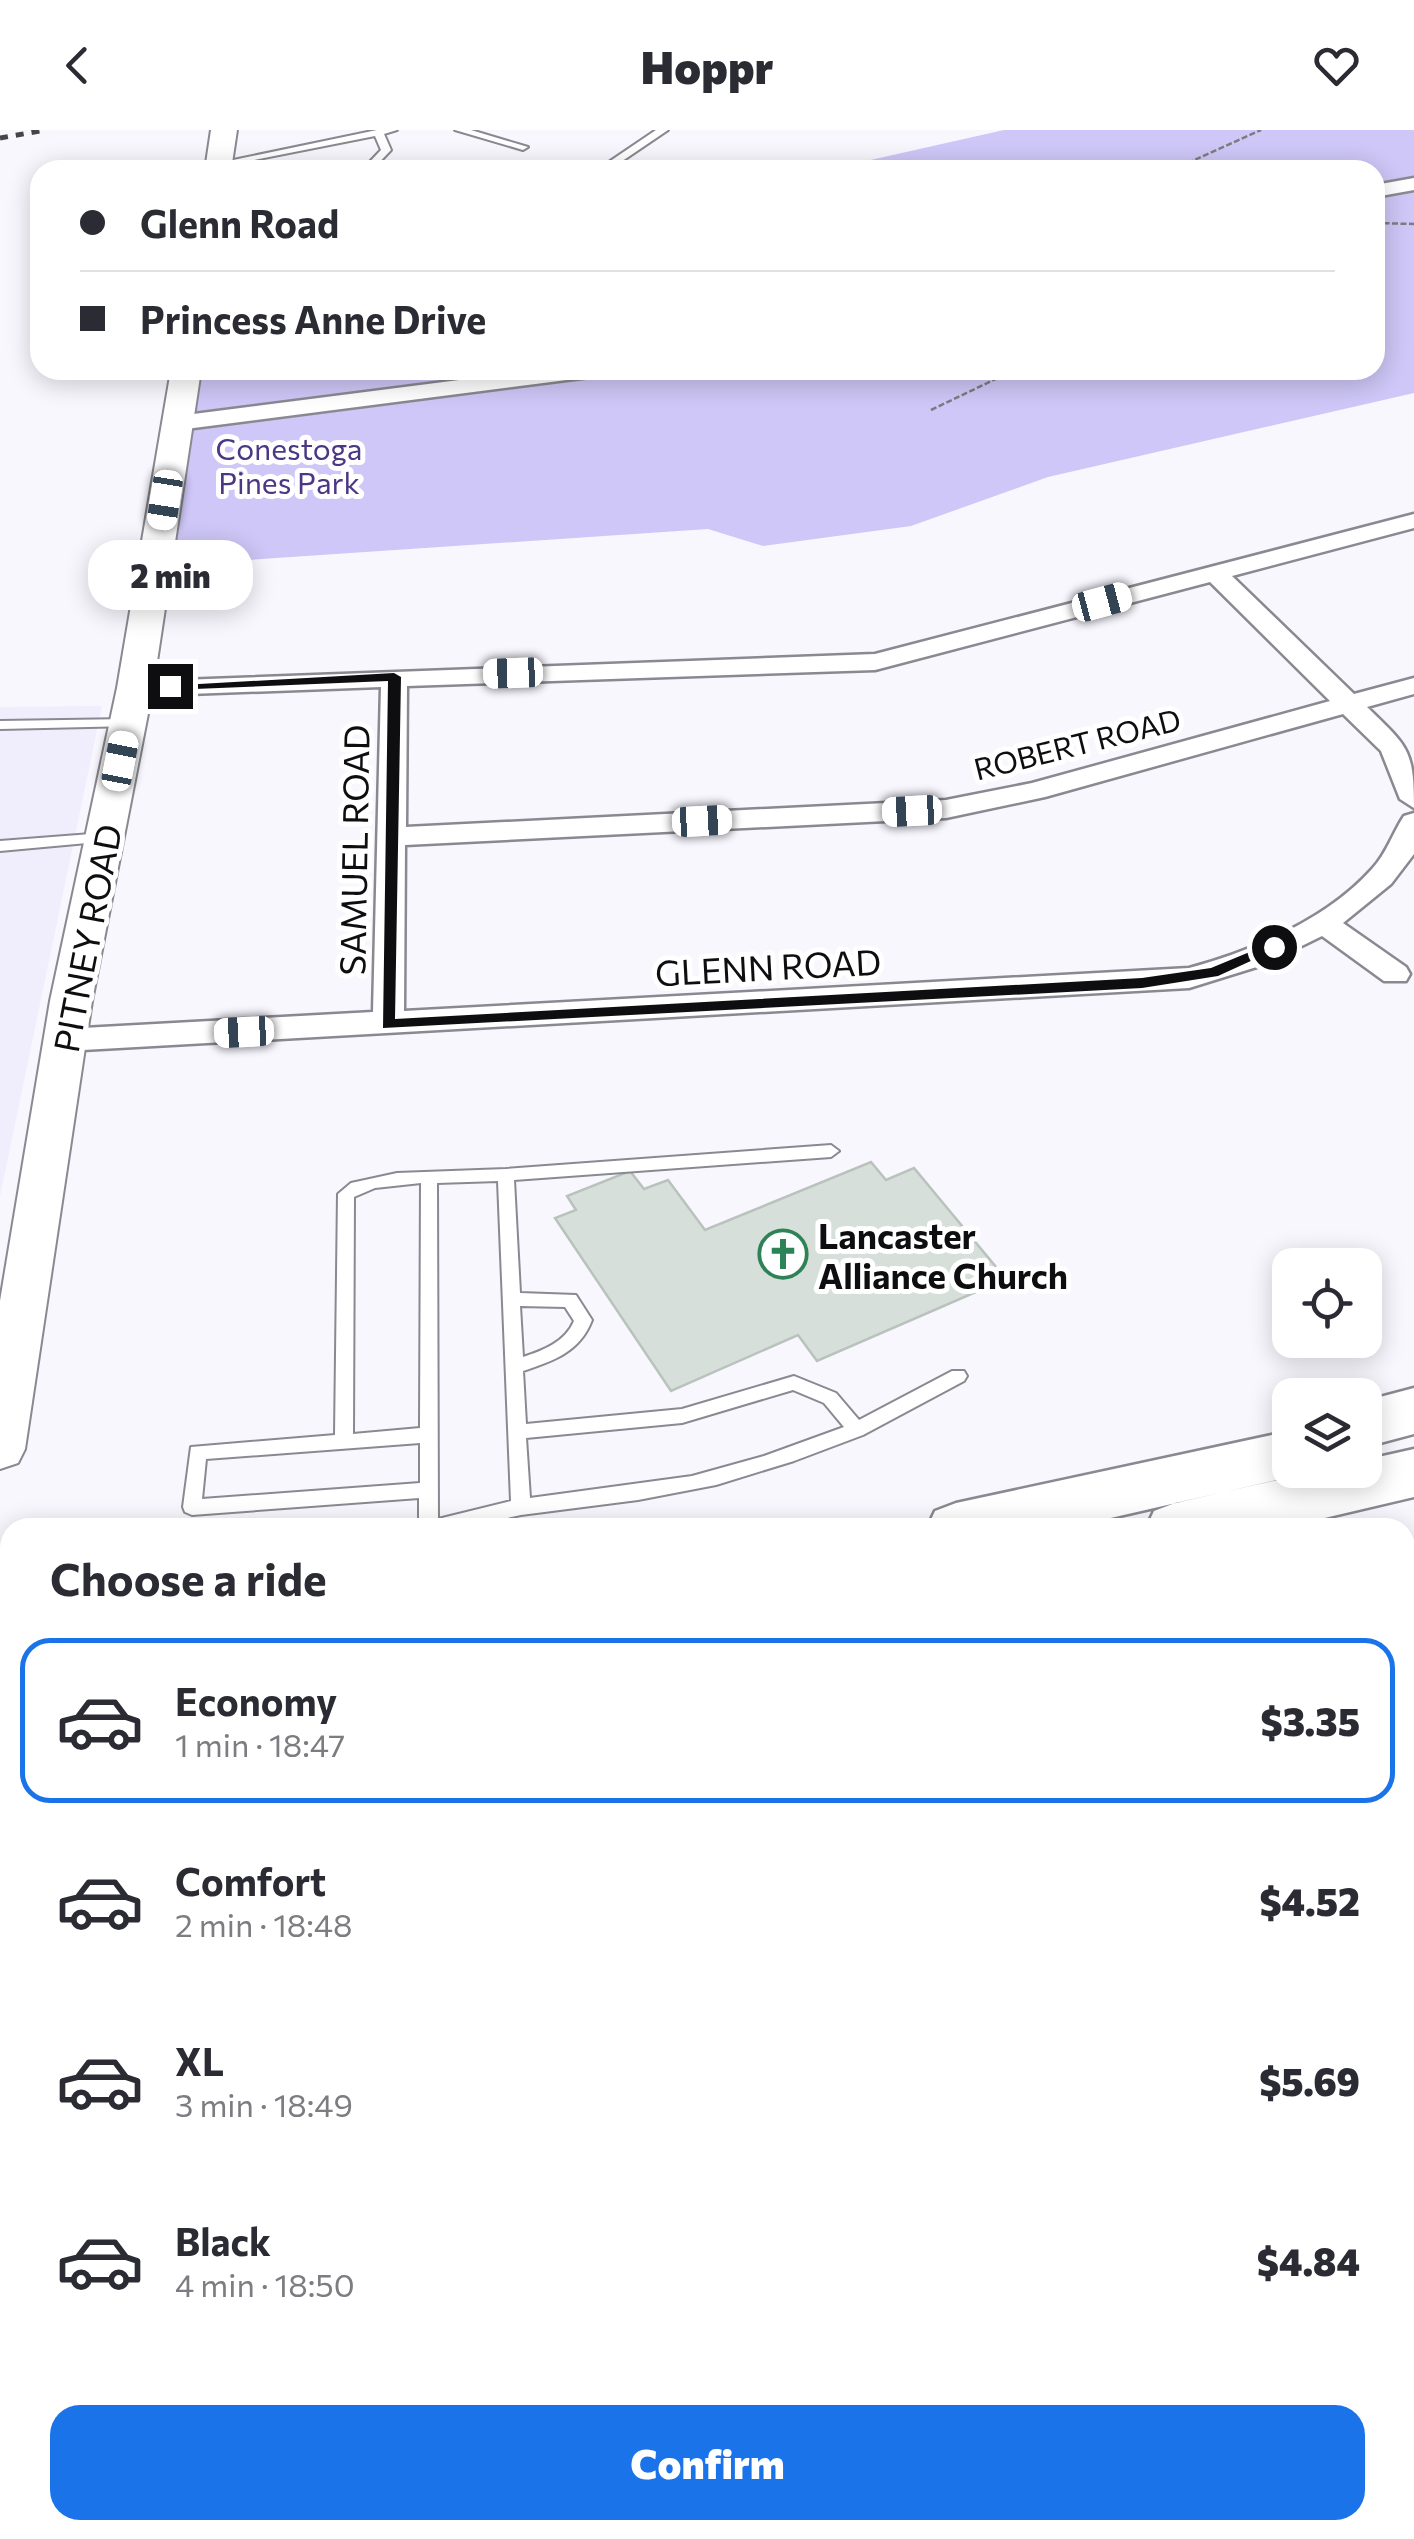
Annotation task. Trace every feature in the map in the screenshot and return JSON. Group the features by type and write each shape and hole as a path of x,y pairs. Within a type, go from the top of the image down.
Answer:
{"highway":[{"path":"1382,1419 1414,1411"},
{"path":"1382,1437 1414,1430"},
{"path":"1045,1508 1272,1449"},
{"path":"1000,1518 1272,1458"},
{"path":"1218,1518 1414,1474"}],"main road":[{"path":"219,160 224,130"},
{"name":"PITNEY ROAD","path":"0,1448 21,1273 132,705 184,380"}],"street":[{"path":"1385,189 1414,184"},
{"path":"178,423 512,380"},
{"path":"132,705 394,677 875,662 1414,520"},
{"path":"1213,572 1393,748 1414,799"},
{"name":"SAMUEL ROAD","path":"388,1025 394,677"},
{"name":"ROBERT ROAD","path":"390,837 946,809 1035,791 1414,686"},
{"name":"GLENN ROAD","path":"65,1040 1189,978 1250,960 1322,922 1382,878 1404,850 1414,822"},
{"path":"1322,922 1394,974"}],"lane":[{"path":"250,160 392,130"},
{"path":"460,130 523,147"},
{"path":"617,160 663,130"},
{"path":"376,160 386,150 379,132"},
{"path":"0,725 132,705"},
{"path":"0,846 104,838"},
{"path":"344,1442 346,1194 361,1183 831,1152"},
{"path":"506,1175 521,1506"},
{"path":"429,1179 430,1518"},
{"path":"511,1299 549,1296 570,1300 583,1320 581,1329 564,1346 514,1367"},
{"path":"472,1518 521,1506 706,1481 857,1430 958,1376"},
{"path":"516,1432 682,1416 794,1383 830,1398 857,1430"},
{"path":"429,1435 197,1452 192,1507 429,1490"}],"path":[{"path":"1202,160 1223,153 1239,138 1261,130"},
{"path":"1385,223 1414,224"},
{"path":"931,410 993,380"}],"shaded area":[{"path":"102,706 0,1196 0,707"}],"green space":[{"name":"Conestoga Pines Park","path":"1004,130 1414,130 1414,393 1048,477 911,526 763,546 708,529 173,565 189,380 1385,380 1385,160 870,160"}],"building":[{"name":"Lancaster Alliance Church","path":"871,1162 886,1180 914,1168 1006,1279 817,1361 798,1335 671,1391 555,1218 576,1210 567,1196 630,1171 644,1189 668,1180 705,1230"}],"railway":[{"path":"0,138 46,130"}],"place":[{"name":"Lancaster Alliance Church","path":"783,1254"}],"route":[{"path":"170,686 394,677 388,1025 1142,983 1214,972 1274,947"}]}
